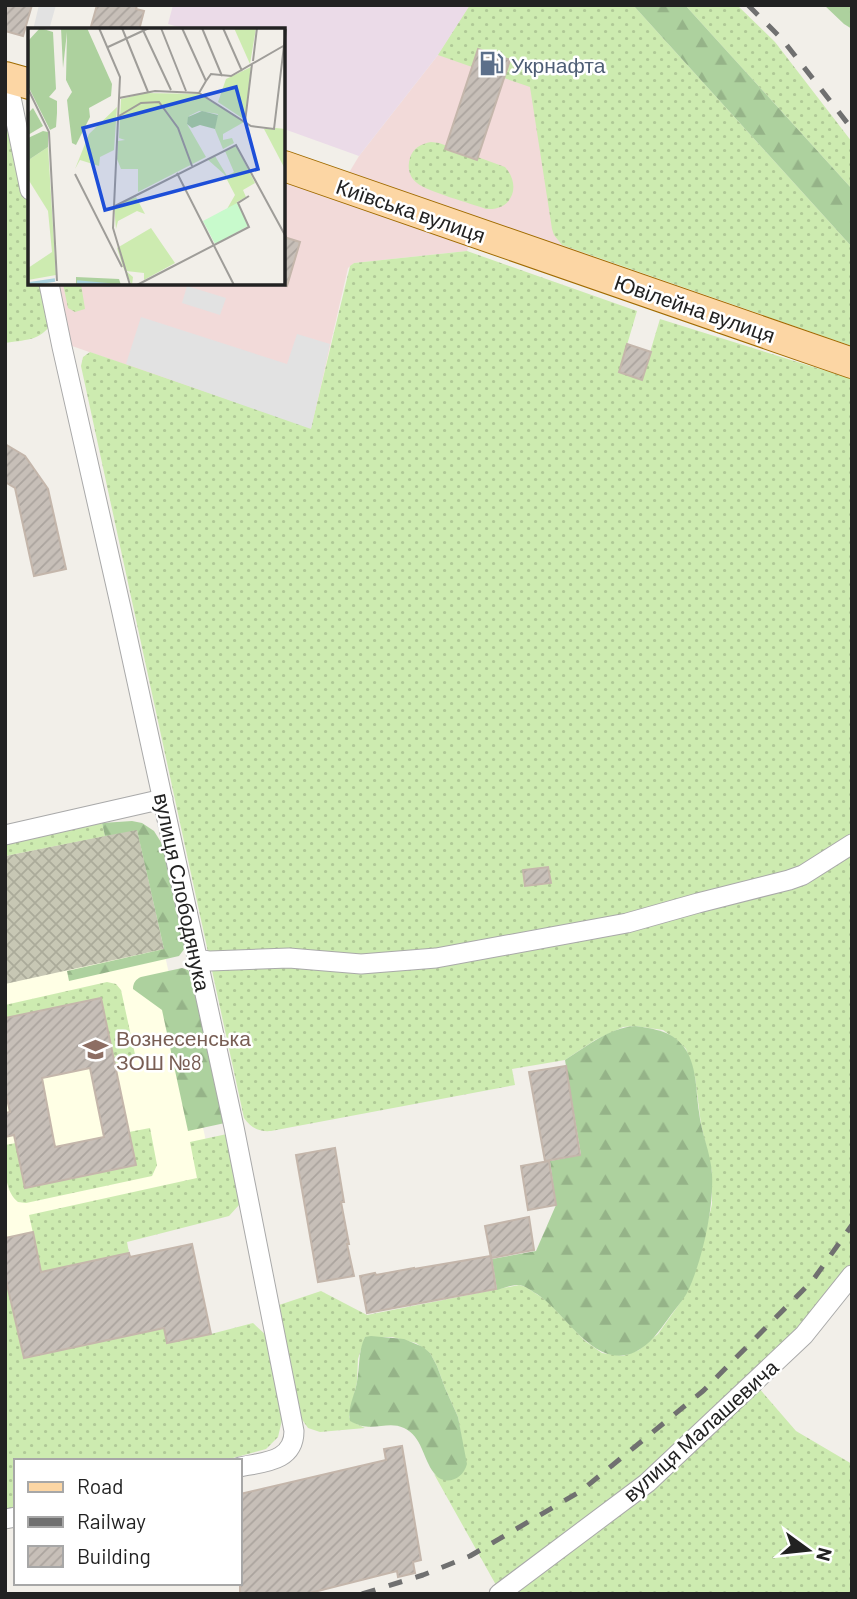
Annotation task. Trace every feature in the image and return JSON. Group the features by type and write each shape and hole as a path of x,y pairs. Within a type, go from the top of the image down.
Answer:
{"main road":[{"name":"Київська вулиця","path":"285,166 539,254"},
{"name":"Ювілейна вулиця","path":"539,254 852,363"}],"street":[{"path":"14,80 28,176"},
{"name":"вулиця Слободянука","path":"49,285 234,1126 294,1431 292,1446 282,1457 242,1467"},
{"path":"5,835 163,799"},
{"path":"198,959 233,961 289,958 361,964 436,958 602,929 789,880 852,844"},
{"name":"вулиця Малашевича","path":"499,1594 648,1483 804,1335 852,1275"}],"shaded area":[{"path":"39,5 56,5 50,28 33,28"},
{"path":"173,5 470,5 438,55 359,156 285,129 285,28 182,28 168,24"},
{"path":"470,5 532,5 584,252 583,258 347,176 359,156 438,55"},
{"path":"285,174 472,238 467,251 354,263 348,268 311,429 72,346 59,285 285,285"},
{"path":"187,286 226,298 220,315 182,303"},
{"path":"141,317 287,364 297,334 330,344 311,429 126,364"},
{"name":"Вознесенська ЗОШ №8","path":"137,829 221,1209 5,1259 5,856"},
{"path":"137,829 164,949 5,984 5,856"}],"green space":[{"path":"470,5 633,5 852,247 852,346 562,245 552,229 530,87 504,78 510,60 479,49 472,67 438,55"},
{"path":"633,5 685,5 852,189 852,247"},
{"path":"685,5 737,5 775,42 852,142 852,189"},
{"path":"824,5 852,5 852,29 844,24"},
{"path":"5,100 28,204 28,285 45,285 51,323 37,336 5,343"},
{"path":"431,142 505,167 513,182 512,196 508,202 495,209 486,209 439,194 417,183 409,172 410,158 418,147"},
{"path":"467,251 637,311 619,372 642,379 660,319 852,379 852,1266 800,1329 643,1480 496,1585 434,1474 440,1478 462,1441 458,1417 430,1353 416,1343 392,1337 365,1337 358,1359 357,1382 349,1417 351,1421 365,1428 320,1432 308,1428 301,1418 279,1305 321,1291 367,1315 519,1285 547,1301 585,1341 602,1353 623,1356 639,1350 658,1334 692,1280 712,1204 712,1172 701,1124 695,1077 686,1049 663,1030 623,1027 595,1040 565,1060 512,1069 515,1085 271,1131 252,1127 244,1118 81,366 83,357 90,352 311,428 350,266 354,263"},
{"path":"63,285 81,285 85,309 75,312 68,308"},
{"path":"102,823 105,836 5,856 5,844"},
{"path":"102,823 142,823 154,831 164,847 185,948 179,956 69,981 67,971 164,949 137,830 105,836"},
{"path":"182,968 188,970 191,975 225,1123 188,1131 162,1010 133,989 135,981 141,977"},
{"path":"107,982 116,984 121,990 136,1059 115,1063 101,998 5,1018 5,1005"},
{"path":"635,1026 670,1035 690,1057 711,1166 712,1188 706,1235 687,1293 650,1342 635,1352 620,1356 607,1354 594,1347 548,1303 526,1287 515,1285 497,1290 492,1259 536,1251 556,1205 550,1161 581,1155 565,1060 607,1034"},
{"path":"150,1128 157,1165 152,1176 26,1203 18,1202 10,1191 6,1176 5,1145 16,1143 25,1187 129,1132"},
{"path":"227,1134 240,1198 239,1205 229,1216 127,1242 129,1253 8,1279 164,1328 211,1334 253,1323 268,1337 282,1420 278,1437 266,1449 229,1459 14,1459 14,1509 5,1511 5,1259 37,1251 29,1215 197,1178 190,1142"},
{"path":"365,1337 404,1339 430,1353 458,1417 467,1464 457,1478 448,1481 438,1477 415,1436 404,1428 391,1425 372,1427 350,1421 361,1348"},
{"path":"758,1387 796,1431 852,1464 852,1594 510,1594"}],"building":[{"path":"5,5 32,5 23,36 5,31"},
{"path":"97,5 137,5 136,9 144,11 140,28 91,28"},
{"path":"478,49 510,60 477,160 445,149"},
{"path":"285,237 300,242 287,286 284,285"},
{"path":"627,344 651,352 642,380 619,372"},
{"path":"5,444 25,456 48,489 66,569 34,576 15,488 5,482"},
{"path":"548,867 551,883 525,886 523,870"},
{"name":"Вознесенська ЗОШ №8","path":"101,998 136,1165 25,1188 14,1135 5,1137 5,1113 10,1112 5,1090 5,1018","holes":["90,1068 104,1137 55,1147 42,1078"]},
{"path":"566,1066 580,1155 545,1161 529,1072"},
{"path":"335,1148 344,1202 341,1202 347,1244 354,1276 318,1282 296,1155"},
{"path":"549,1161 556,1205 528,1210 521,1166"},
{"path":"529,1217 534,1250 491,1258 485,1226"},
{"path":"33,1232 41,1272 129,1253 130,1257 192,1244 211,1334 167,1343 164,1328 24,1358 5,1276 5,1238"},
{"path":"491,1256 496,1289 367,1313 360,1276"},
{"path":"402,1446 421,1560 413,1562 415,1573 398,1577 397,1571 306,1594 240,1594 242,1494 386,1460 384,1449"}],"railway":[{"path":"748,5 782,39 852,129"},
{"path":"362,1594 423,1575 470,1556 581,1491 703,1391 813,1280 852,1225"}],"place":[{"name":"Укрнафта","path":"491,64"},
{"name":"Вознесенська ЗОШ №8","path":"96,1049"}]}
